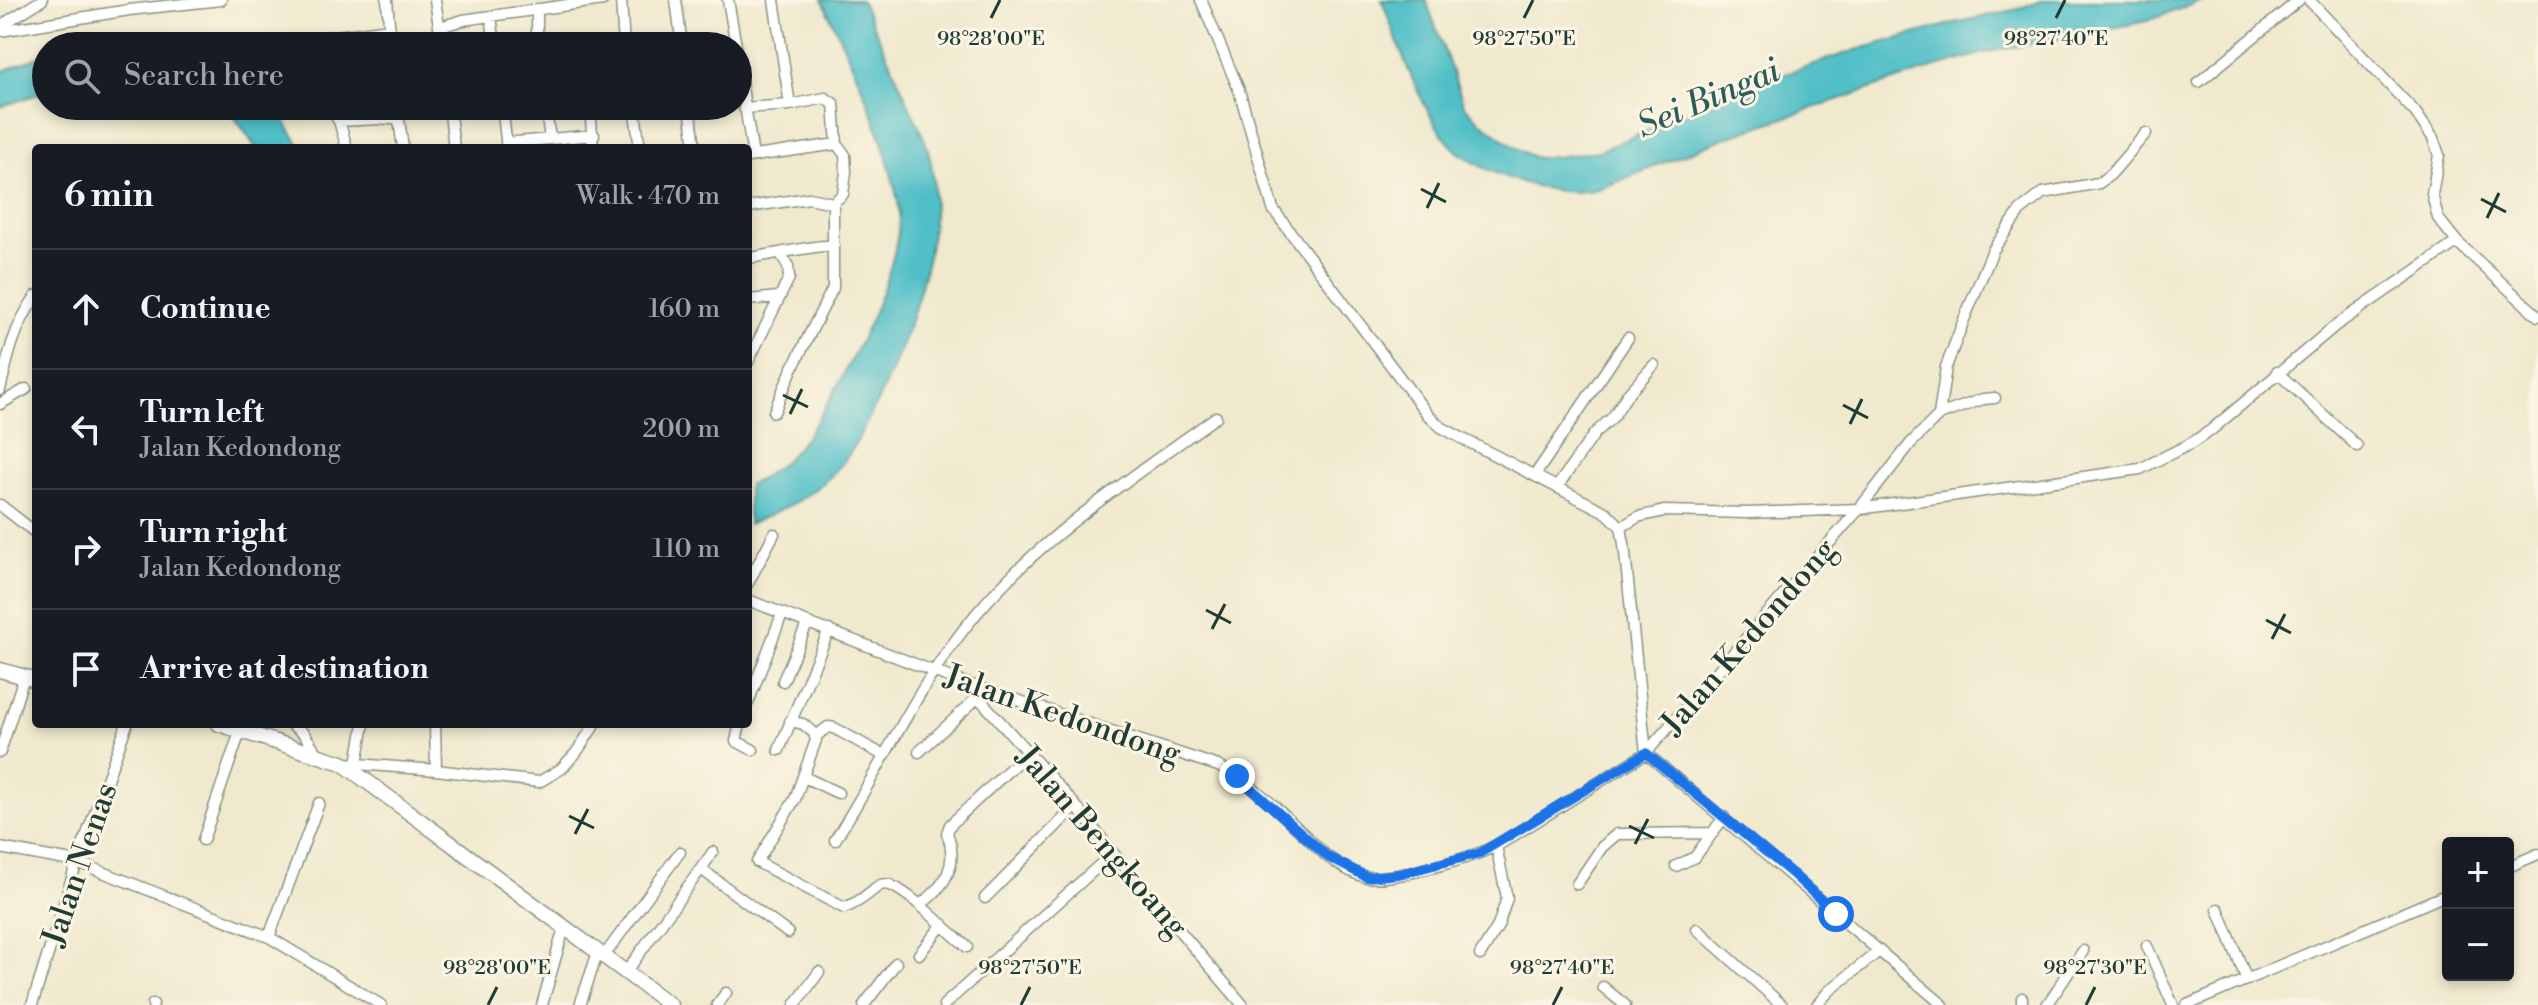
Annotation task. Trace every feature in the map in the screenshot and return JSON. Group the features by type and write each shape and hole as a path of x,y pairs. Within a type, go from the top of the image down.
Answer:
{"main road":[{"path":"0,670 30,678"},
{"path":"237,728 291,749 350,763 626,972 655,1000 670,1005"}],"street":[{"path":"0,29 42,0"},
{"path":"0,29 128,5 221,0"},
{"path":"387,0 390,32"},
{"path":"435,0 441,32"},
{"path":"440,27 463,20 603,0"},
{"path":"620,32 621,0"},
{"path":"676,0 680,32"},
{"path":"728,0 734,32"},
{"path":"774,0 790,105"},
{"path":"1201,0 1239,90 1273,209 1428,415 1441,427 1607,513 1621,527 1634,618 1646,753 1943,1005"},
{"path":"2199,82 2299,0"},
{"path":"2309,0 2424,124 2439,155 2432,194 2438,218 2457,242 2538,316"},
{"path":"537,9 537,32"},
{"path":"491,16 493,32"},
{"path":"367,32 390,29"},
{"path":"752,107 790,105 821,98 830,100 834,104 837,144 845,155 846,182 843,194 833,203 833,288 774,412"},
{"path":"346,144 339,121 359,120"},
{"path":"398,120 402,144"},
{"path":"451,120 454,144"},
{"path":"503,120 506,144"},
{"path":"547,120 550,138"},
{"path":"592,120 593,144"},
{"path":"636,120 639,144"},
{"path":"692,120 695,144"},
{"path":"746,120 749,144"},
{"path":"1995,398 1983,399 1939,415 1946,367 1986,264 2012,220 2032,199 2043,193 2099,183 2111,174 2146,133"},
{"path":"517,144 594,135"},
{"path":"752,157 837,144"},
{"path":"752,206 809,198 833,203"},
{"path":"1621,527 1638,517 1664,511 1747,513 1859,509 2140,469 2210,431 2335,326 2457,242"},
{"path":"752,258 781,254 788,249 834,245"},
{"path":"752,353 789,278 788,266 781,254"},
{"path":"752,300 778,297"},
{"path":"0,390 9,349 20,320 32,302"},
{"path":"1535,475 1628,338"},
{"path":"1557,487 1595,433 1613,417 1627,395 1654,365"},
{"path":"2277,372 2357,446"},
{"path":"0,404 26,389"},
{"name":"Jalan Kedondong","path":"752,602 959,681 1218,766 1258,792 1328,857 1367,877 1399,874 1496,846 1646,753 1859,509 1911,443 1939,415"},
{"path":"835,840 934,671 975,615 1017,568 1066,527 1216,417"},
{"path":"0,505 32,530"},
{"path":"752,575 774,534"},
{"path":"752,693 782,614"},
{"path":"783,681 807,624"},
{"path":"779,750 829,630"},
{"path":"0,752 30,678"},
{"name":"Jalan Bengkoang","path":"959,681 978,697 1076,806 1243,1005"},
{"path":"919,752 978,697"},
{"path":"790,721 803,724 816,736"},
{"path":"883,755 834,728 828,727 816,736 795,799 757,862 840,907 854,904 879,884 885,883 901,890 967,947"},
{"name":"Jalan Nenas","path":"32,1005 77,862 126,728"},
{"path":"296,728 317,753"},
{"path":"363,728 350,763 539,782 561,769 592,728"},
{"path":"435,728 436,770"},
{"path":"739,728 736,741 753,750"},
{"path":"203,840 241,729"},
{"path":"920,905 932,897 945,881 953,851 947,833 950,825 1027,753"},
{"path":"804,777 838,793"},
{"path":"269,937 319,803"},
{"path":"985,898 1076,806"},
{"path":"1676,866 1695,857 1724,817"},
{"path":"1577,884 1602,847 1617,834 1713,833"},
{"path":"1480,955 1498,926 1507,898 1496,846"},
{"path":"0,848 77,862 269,937 381,1005"},
{"path":"580,1005 601,954 680,852"},
{"path":"626,972 713,852"},
{"path":"944,1005 1113,853"},
{"path":"2514,864 2538,854"},
{"path":"701,869 788,933"},
{"path":"2187,1005 2442,897"},
{"path":"2218,909 2247,980"},
{"path":"919,954 943,924"},
{"path":"542,1005 564,928"},
{"path":"1697,929 1782,1005"},
{"path":"2147,946 2173,1005"},
{"path":"1817,1005 1829,991 1879,951"},
{"path":"2047,1005 2083,951"},
{"path":"864,1005 896,963"},
{"path":"795,1005 819,972"},
{"path":"1603,987 1625,1005"},
{"path":"717,1005 726,993"}],"water":[{"path":"822,0 861,0 928,150 933,181 933,215 921,285 885,386 849,454 830,476 809,493 752,522 752,483 792,453 824,409 861,340 880,297 894,253 898,231 897,198 881,138 858,78"},
{"name":"Sei Bingai","path":"1382,0 1426,0 1464,105 1479,121 1514,147 1533,157 1555,157 1599,151 1769,79 1856,50 2018,9 2041,0 2204,0 2147,21 1984,53 1927,70 1724,138 1602,188 1570,192 1510,179 1458,152 1434,122 1423,102"},
{"path":"32,59 32,96 0,107 0,72"},
{"path":"237,120 284,120 299,144 253,144"}],"route":[{"path":"1237,776 1328,857 1367,877 1399,874 1480,853 1500,844 1646,753 1794,875 1836,914"}]}
